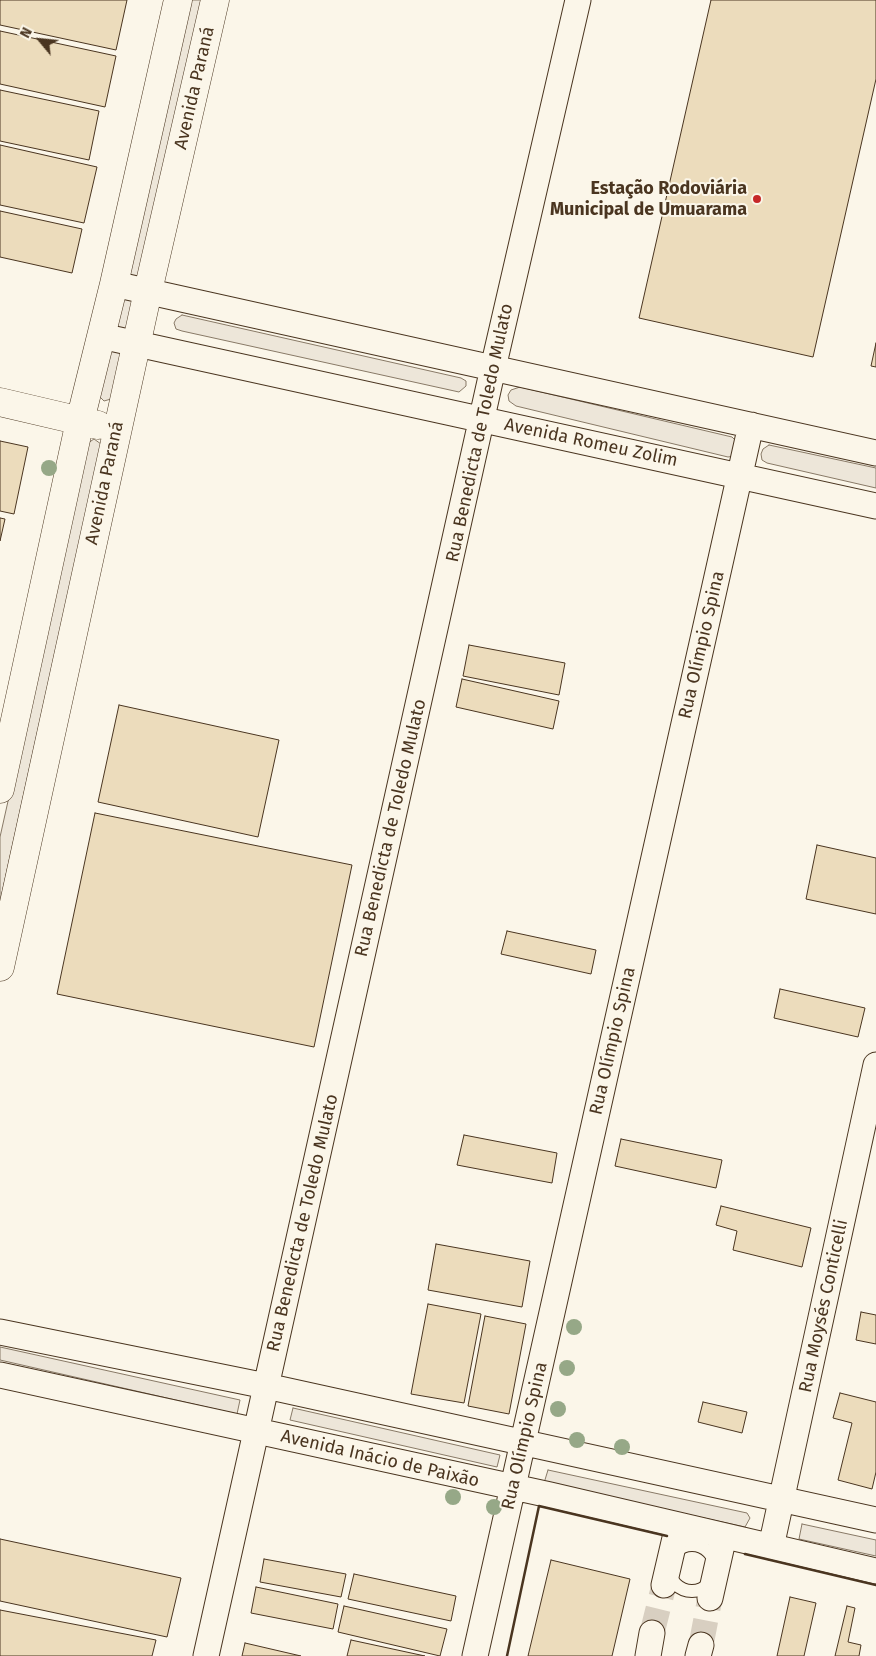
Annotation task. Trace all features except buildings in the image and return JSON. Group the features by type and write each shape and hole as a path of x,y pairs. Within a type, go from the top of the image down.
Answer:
{"main road":[{"name":"Avenida Paraná","path":"0,789 80,421 114,284 178,0"},
{"name":"Avenida Paraná","path":"0,967 117,429 215,0"},
{"path":"0,402 117,429"}],"street":[{"name":"Rua Benedicta de Toledo Mulato","path":"206,1656 483,420 493,368 578,0"},
{"path":"114,284 876,453"},
{"name":"Avenida Romeu Zolim","path":"101,336 876,506"},
{"name":"Rua Olímpio Spina","path":"475,1656 751,425"},
{"name":"Rua Moysés Conticelli","path":"771,1547 876,1065"},
{"path":"0,1332 266,1386 876,1520"},
{"name":"Avenida Inácio de Paixão","path":"0,1375 513,1488 876,1571"},
{"path":"666,1574 678,1525"},
{"path":"710,1598 724,1536"}],"lane":[{"path":"693,1545 708,1551 713,1558 716,1574 706,1587 690,1591 683,1589 666,1574 678,1550 693,1545"}],"shaded area":[{"path":"188,0 205,0 111,399 104,401 98,395"},
{"path":"182,315 461,378 466,381 466,386 459,392 182,331 176,329 174,323"},
{"path":"520,387 732,437 737,442 734,456 728,457 516,406 509,401 508,395 511,390"},
{"path":"94,439 101,444 0,902 0,837 88,443"},
{"path":"769,445 876,468 876,488 767,463 762,460 761,454 763,449"},
{"path":"0,1347 240,1400 237,1414 0,1360"},
{"path":"293,1408 500,1455 497,1467 290,1420"},
{"path":"548,1470 747,1513 750,1518 745,1527 544,1483"},
{"path":"802,1524 876,1540 876,1556 799,1539"}],"tunnel":[{"path":"652,1633 664,1585"},
{"path":"701,1645 710,1598"}],"wall":[{"path":"507,1656 539,1506 667,1536"},
{"path":"745,1554 876,1585"}],"place":[{"name":"Estação Rodoviária Municipal de Umuarama","path":"757,199"}]}
